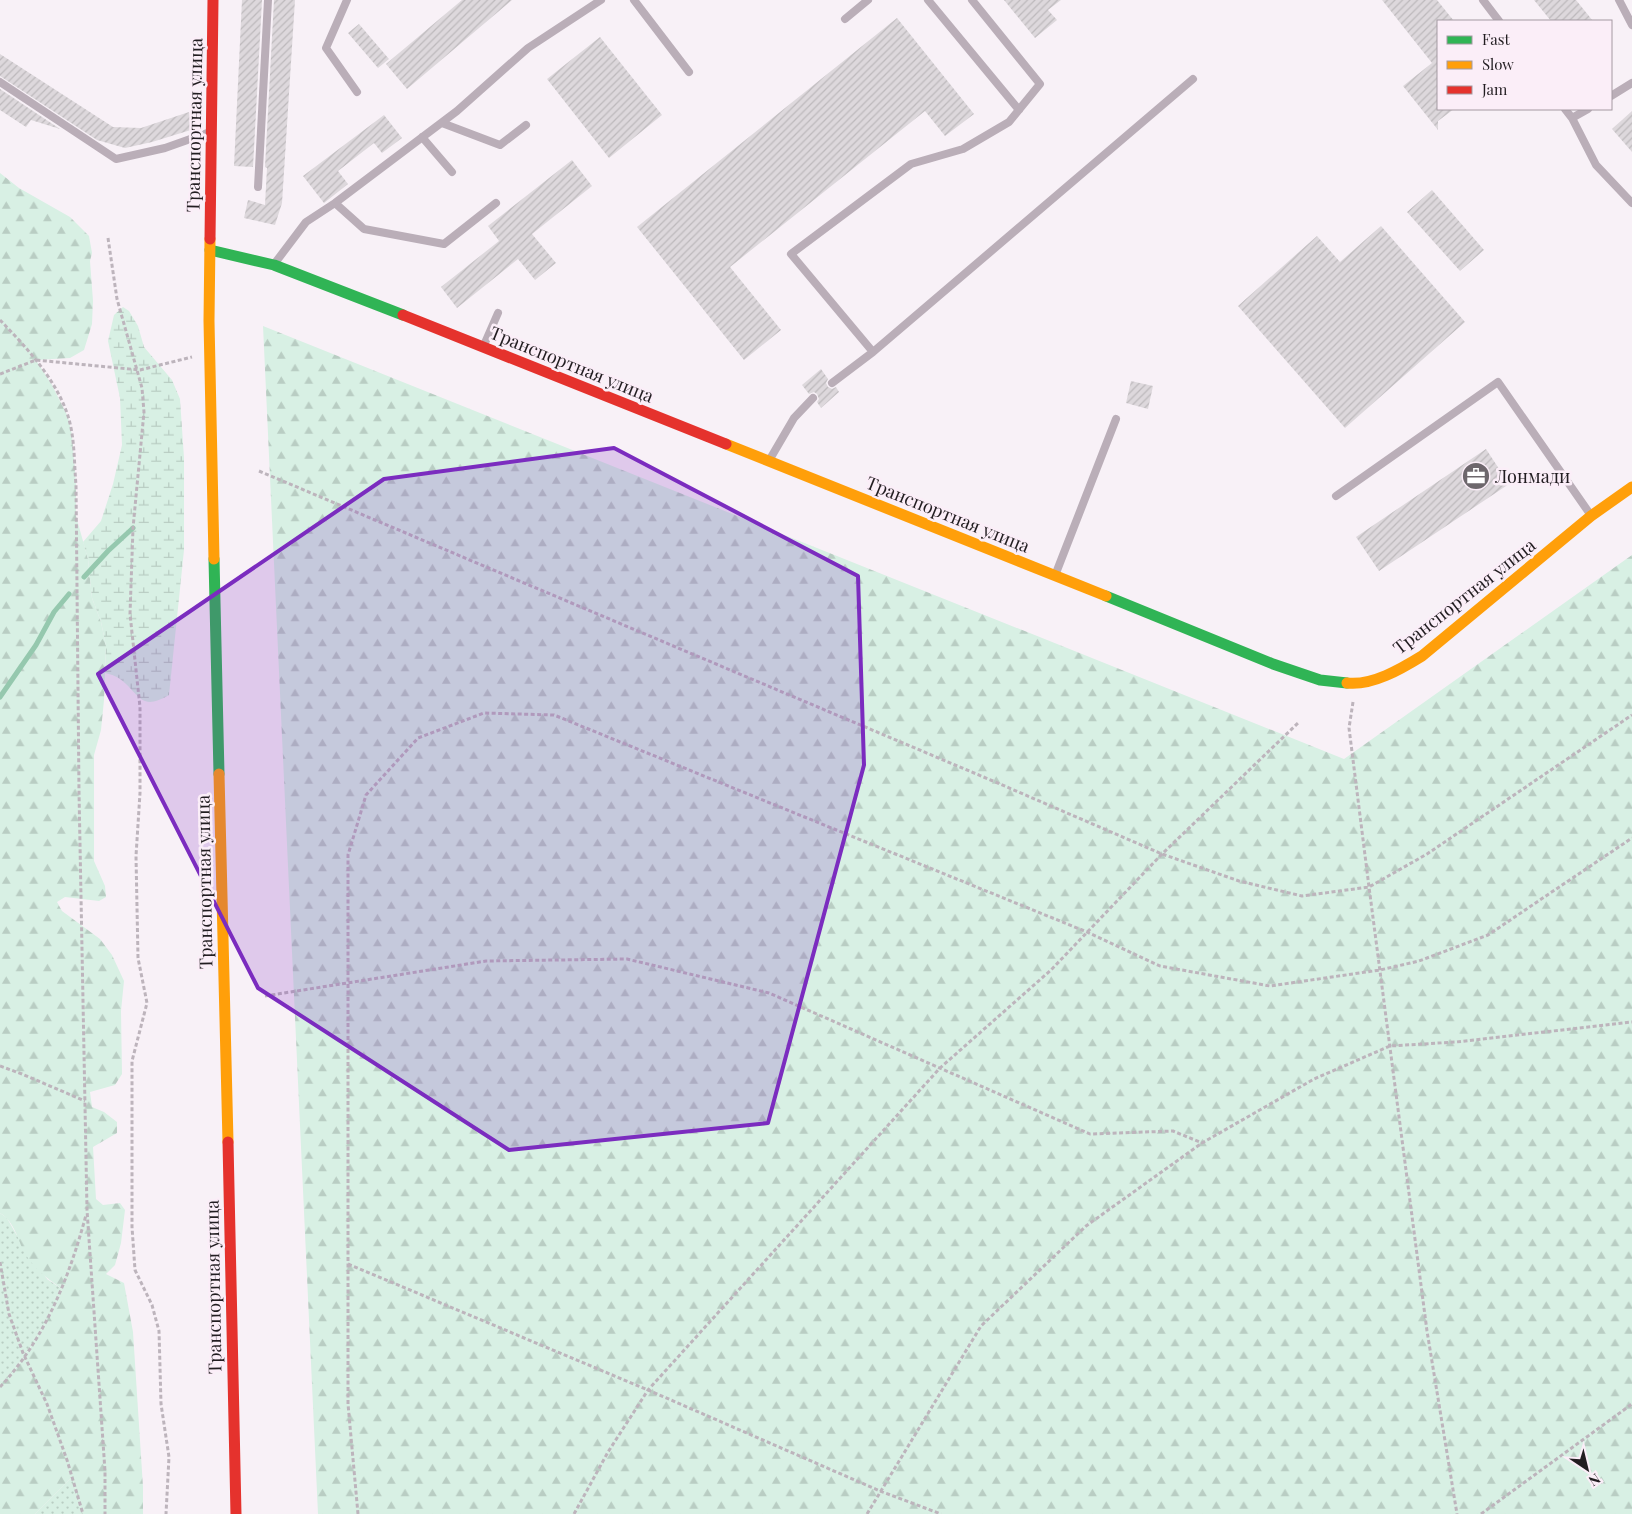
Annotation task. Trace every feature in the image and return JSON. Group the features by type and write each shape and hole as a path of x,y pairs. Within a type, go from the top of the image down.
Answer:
{"street":[{"name":"Транспортная улица","path":"213,0 210,355 236,1514"},
{"name":"Транспортная улица","path":"210,250 274,265 1055,575 1273,664 1320,680 1356,684 1395,672 1422,656 1591,516 1632,487"}],"lane":[{"path":"258,187 268,0"},
{"path":"346,0 326,48 357,92"},
{"path":"274,265 306,222 335,203 442,123 528,48 601,0"},
{"path":"634,0 689,72"},
{"path":"845,19 868,0"},
{"path":"928,0 1019,110"},
{"path":"873,352 791,254 911,164 963,149 1009,122 1040,84 972,0"},
{"path":"1483,0 1498,20"},
{"path":"1619,0 1632,25"},
{"path":"832,383 873,352 1193,78"},
{"path":"0,82 116,159 165,148 212,131"},
{"path":"1612,95 1632,83"},
{"path":"1566,110 1572,118 1596,165 1632,203"},
{"path":"1572,118 1586,110"},
{"path":"442,123 500,145 526,125"},
{"path":"422,137 452,172"},
{"path":"335,203 364,229 444,244 496,203"},
{"path":"483,347 498,313"},
{"path":"1336,496 1498,382 1591,516"},
{"path":"769,461 794,418 813,398"},
{"path":"1055,575 1116,419"}],"path":[{"path":"108,238 117,299 142,388 144,412 134,521 130,614 140,707 140,793 136,856 138,958 147,1004 132,1061 132,1227 135,1270 152,1305 159,1331 161,1404 169,1457 166,1514"},
{"path":"0,320 36,360 52,385 68,417 72,435 76,485 79,792 87,1210 105,1471 106,1514"},
{"path":"0,374 36,360 137,370 186,358 210,355"},
{"path":"259,471 975,773 1162,854 1239,881 1302,896 1368,887 1427,854 1632,715"},
{"path":"1356,684 1349,728 1368,887 1427,1331 1457,1514"},
{"path":"358,1514 348,1404 348,856 366,796 418,738 484,713 554,716 1087,932 1160,966 1270,986 1380,970 1419,961 1488,935 1632,838"},
{"path":"574,1514 608,1452 648,1390 940,1068 1051,970 1162,854 1298,723"},
{"path":"265,996 486,961 627,959 769,993 1090,1134 1173,1131 1202,1143"},
{"path":"867,1514 981,1326 1086,1226 1202,1143 1314,1079 1390,1046 1456,1042 1630,1023 1632,1027"},
{"path":"0,1066 85,1101"},
{"path":"0,1387 25,1358 56,1302 69,1270 87,1210"},
{"path":"0,1262 9,1314 25,1358 50,1414 67,1460 83,1514"},
{"path":"348,1264 648,1390 880,1491 940,1514"},
{"path":"1481,1514 1632,1404"}],"highlighted area":[{"path":"614,448 858,576 864,765 768,1123 509,1150 258,988 98,674 384,479"}],"green space":[{"path":"0,173 19,188 70,217 89,236 92,253 90,261 93,301 92,324 84,350 70,358 36,360 52,385 68,417 72,435 76,485 76,516 88,559 92,598 101,622 106,646 101,730 94,755 94,861 105,886 106,897 99,901 65,897 57,902 62,911 100,939 112,955 124,981 121,1011 122,1074 115,1085 90,1092 92,1107 104,1112 117,1122 117,1133 93,1147 96,1199 103,1205 120,1203 125,1210 121,1243 115,1265 106,1274 124,1283 133,1332 143,1514 83,1514 72,1477 35,1514 0,1514 0,1381 6,1380 30,1348 62,1289 32,1264 9,1221 0,1213"},
{"path":"123,307 129,311 138,326 144,347 172,380 180,399 184,458 184,550 169,695 152,702 141,699 120,679 105,673 106,646 101,622 92,598 88,559 83,542 101,521 113,484 122,445 120,398 108,341 114,315"},
{"path":"263,326 1344,759 1632,555 1632,1514 318,1514"},
{"path":"0,1213 7,1218 47,1279 62,1289 51,1313 30,1348 6,1380 0,1381"},
{"path":"72,1477 83,1514 35,1514"}],"building":[{"path":"242,0 262,0 253,167 234,166"},
{"path":"274,0 295,0 282,203 275,225 244,218 248,200 265,205 267,168 265,167"},
{"path":"462,0 512,0 407,89 386,64"},
{"path":"1004,0 1061,0 1048,10 1057,20 1035,38"},
{"path":"1382,0 1437,0 1453,20 1437,20 1437,110 1453,110 1438,121 1438,130 1403,86 1432,63"},
{"path":"1534,0 1576,0 1592,20 1550,20"},
{"path":"897,18 974,114 945,136 925,111 730,267 781,330 744,360 637,227"},
{"path":"359,24 389,59 378,68 348,33"},
{"path":"600,37 662,115 609,158 547,79"},
{"path":"0,54 113,127 141,128 189,112 194,129 125,148 97,140 0,76"},
{"path":"0,89 60,129 31,120 26,127 0,110"},
{"path":"1632,111 1632,152 1612,129"},
{"path":"384,115 402,138 382,153 374,143 338,171 348,184 324,203 303,176"},
{"path":"572,160 592,186 532,234 556,263 535,280 518,259 457,308 441,287 499,241 488,226"},
{"path":"1432,190 1484,250 1460,271 1407,212"},
{"path":"1381,226 1465,322 1345,428 1238,306 1317,236 1340,262"},
{"path":"821,369 828,379 826,383 828,387 832,389 836,387 839,392 821,408 817,402 819,399 817,394 814,392 809,394 802,385"},
{"path":"1131,381 1153,386 1148,409 1126,403"},
{"path":"1486,449 1509,484 1379,571 1356,537"}],"waterway":[{"path":"84,577 133,528"},
{"path":"0,697 36,645 54,612 69,594"}],"traffic: fast":[{"path":"210,250 274,265 403,315"},
{"path":"214,559 219,774"},
{"path":"1106,596 1273,664 1320,680 1347,683"}],"traffic: slow":[{"path":"210,239 209,321 214,559"},
{"path":"726,444 1106,596"},
{"path":"1347,683 1366,682 1386,676 1422,656 1591,516 1632,487"},
{"path":"219,774 228,1142"}],"traffic: jam":[{"path":"210,239 213,0"},
{"path":"403,315 726,444"},
{"path":"228,1142 236,1514"}],"place":[{"name":"Лонмади","path":"1476,476"}]}
